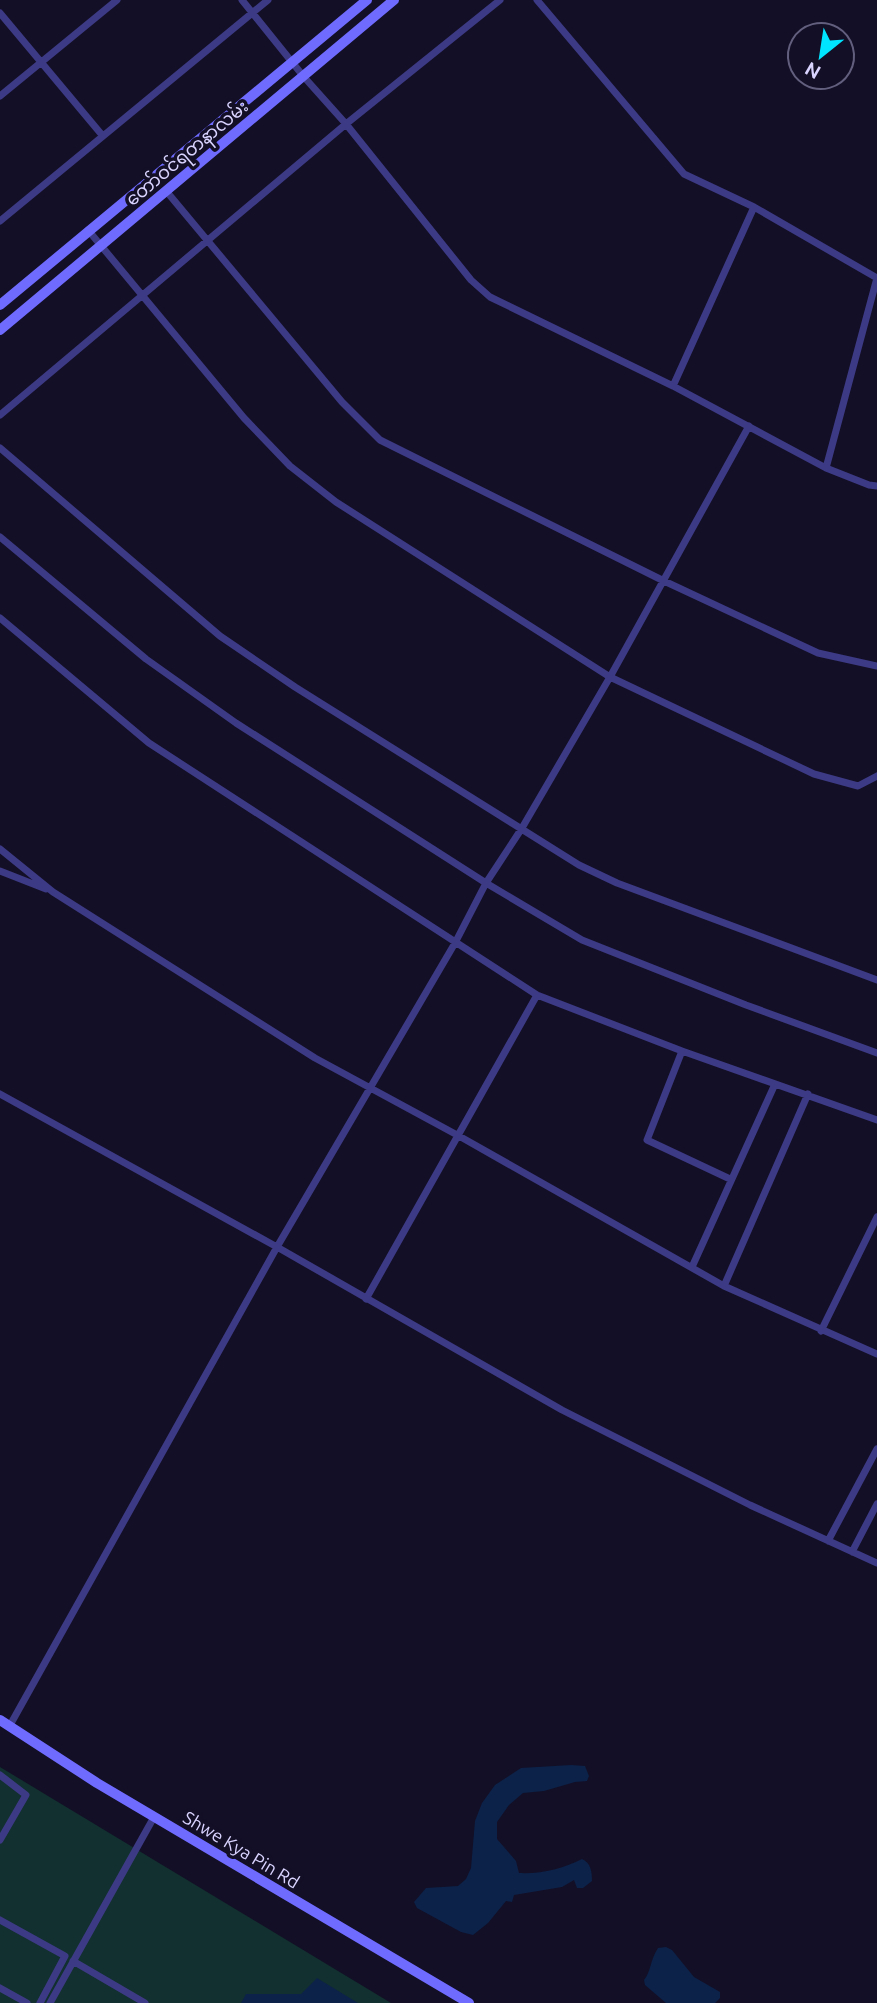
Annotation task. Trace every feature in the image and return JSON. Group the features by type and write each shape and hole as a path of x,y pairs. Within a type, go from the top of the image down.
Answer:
{"main road":[{"name":"တော်ဝင်ရတနာလမ်း","path":"0,305 367,0"},
{"name":"တော်ဝင်ရတနာလမ်း","path":"0,330 394,0"},
{"name":"Shwe Kya Pin Rd","path":"4,1723 154,1817 469,2003"}],"street":[{"path":"243,0 471,280 490,297 673,386 826,468 877,486"},
{"path":"0,221 268,0"},
{"path":"0,415 346,124 500,0"},
{"path":"537,0 684,174 754,207 877,278 826,468"},
{"path":"0,96 115,1"},
{"path":"0,13 102,135"},
{"path":"166,192 342,402 380,440 664,581 818,653 877,666"},
{"path":"673,386 754,207"},
{"path":"89,230 244,418 290,466 337,502 610,677 814,774 858,786 877,776"},
{"path":"4,1723 456,943 486,883 522,828 610,677 749,426"},
{"path":"0,448 220,636 295,687 579,864 617,883 877,980"},
{"path":"0,537 146,659 236,723 486,883 582,940 746,1006 877,1053"},
{"path":"0,618 149,743 537,995 682,1051 877,1120"},
{"path":"0,849 53,892 315,1058 724,1286 877,1354"},
{"path":"0,871 53,892"},
{"path":"366,1299 537,995"},
{"path":"682,1051 647,1140 730,1179"},
{"path":"692,1267 775,1084"},
{"path":"0,1094 278,1247 562,1410 750,1505 877,1563"},
{"path":"724,1286 808,1094"},
{"path":"821,1331 877,1217"},
{"path":"828,1541 877,1449"},
{"path":"852,1552 877,1504"},
{"path":"0,1775 26,1795 0,1840"},
{"path":"50,2003 154,1817"},
{"path":"0,1920 65,1956 40,2003"},
{"path":"73,1961 145,2003"},
{"path":"0,1988 27,2003"}],"green space":[{"path":"0,1767 391,2003 0,2003"}],"water":[{"path":"585,1766 589,1776 587,1781 523,1793 509,1805 497,1822 497,1839 516,1861 519,1873 552,1870 582,1859 589,1865 592,1881 583,1888 577,1888 574,1880 562,1887 514,1895 512,1902 506,1901 488,1923 473,1935 461,1932 417,1908 414,1902 426,1888 458,1886 466,1879 471,1868 475,1821 482,1803 495,1785 521,1768"},
{"path":"666,1947 672,1950 694,1977 720,1992 720,1998 715,2003 666,2003 645,1985 644,1980 655,1952 658,1948"},
{"path":"317,1978 358,2003 241,2003 246,1994 301,1994"}]}
